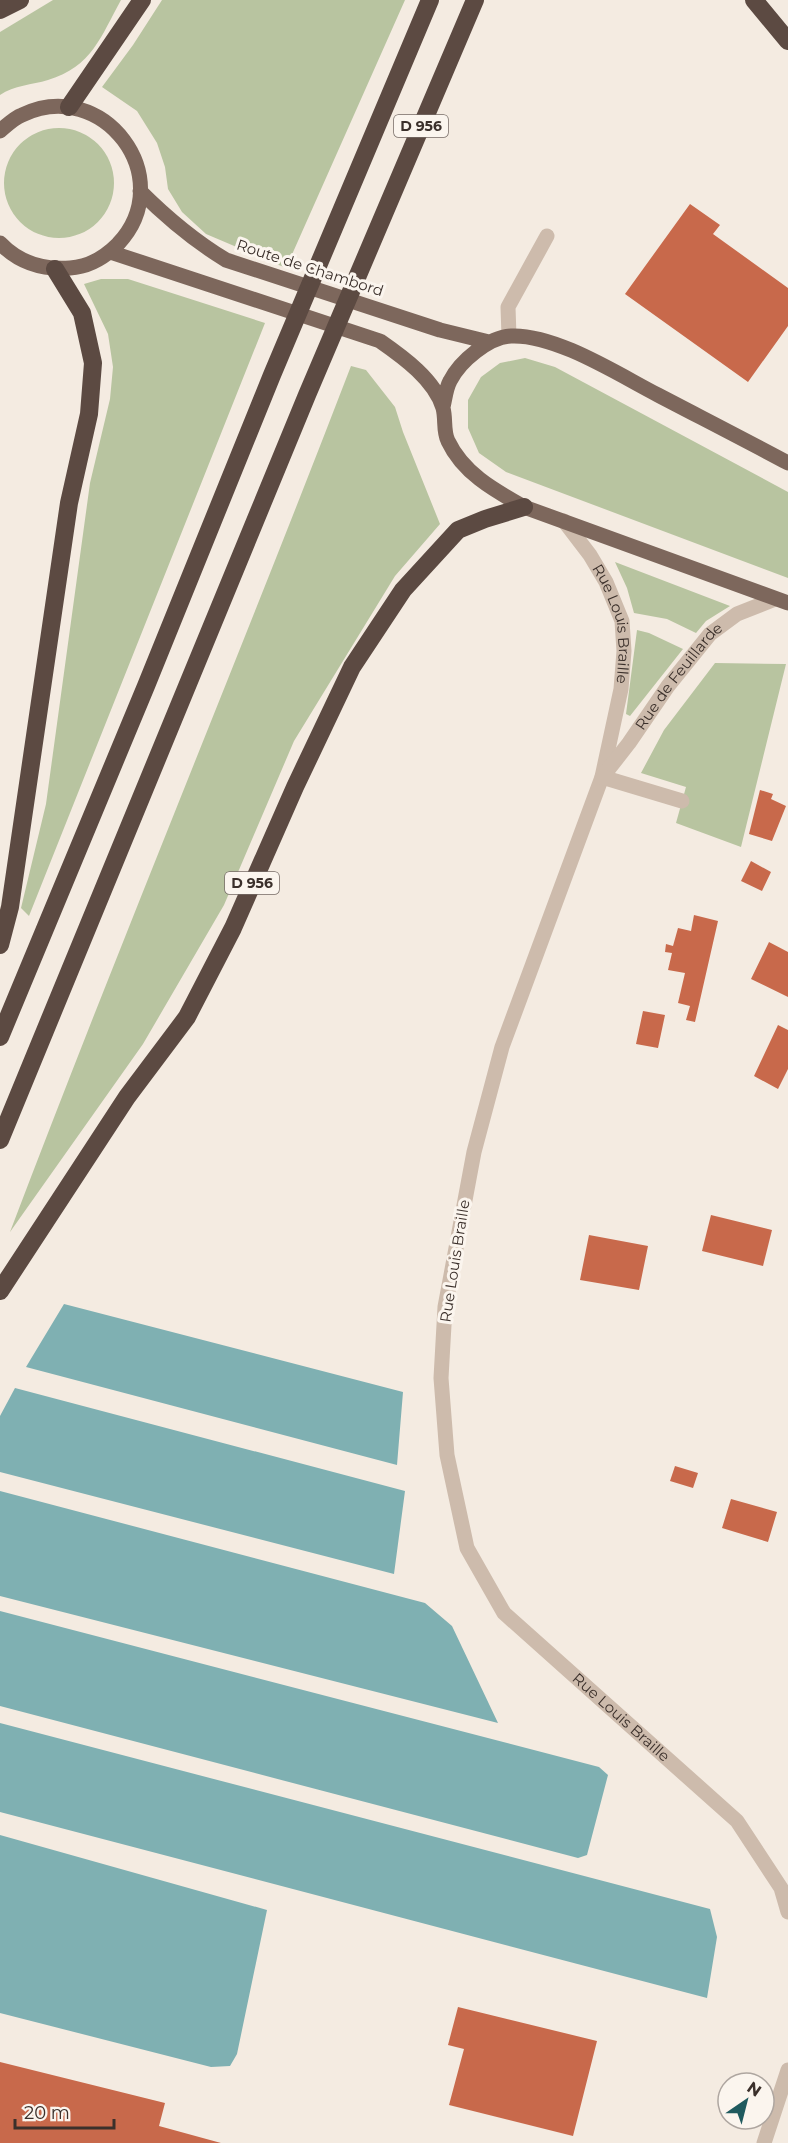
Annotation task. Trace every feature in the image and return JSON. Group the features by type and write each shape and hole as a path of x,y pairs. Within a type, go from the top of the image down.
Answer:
{"highway":[{"path":"0,10 20,0"},
{"path":"69,107 142,0"},
{"name":"D 956","path":"0,1037 272,375 430,0"},
{"name":"D 956","path":"0,1140 307,395 475,0"},
{"path":"754,0 788,40"},
{"path":"0,945 10,907 69,503 89,414 93,363 82,313 55,269"},
{"name":"D 956","path":"0,1292 127,1097 187,1017 233,928 295,787 352,667 403,590 458,530 524,507"}],"main road":[{"path":"0,131 21,115 44,107 69,107 93,114 113,126 128,145 138,167 140,191 137,214 126,234 110,252 93,262 75,268 55,269 30,264 9,253 0,243"},
{"name":"Route de Chambord","path":"140,191 174,224 198,243 226,260 440,330 489,342"},
{"path":"110,252 380,341 415,368 428,382 443,407"},
{"path":"782,601 524,507 484,485 463,463 447,440 443,407 450,380 473,353 489,342 509,336 534,338 563,347 788,463"}],"street":[{"path":"509,336 508,307 547,236"},
{"name":"Rue Louis Braille","path":"564,521 590,555 606,582 622,621 624,651 621,689 602,777 502,1047 474,1152 445,1307 441,1378 447,1455 467,1548 504,1613 736,1821 781,1888 788,1911"},
{"name":"Rue de Feuillarde","path":"602,777 629,743 668,686 710,634 737,614 782,601"},
{"path":"602,777 682,801"},
{"path":"764,2143 788,2070"}],"green space":[{"path":"53,0 121,0 94,49 75,67 48,80 17,87 0,95 0,32"},
{"path":"162,0 405,0 286,268 206,234 182,212 168,189 165,167 157,143 137,111 102,87"},
{"path":"59,128 80,132 98,144 110,162 114,183 110,204 98,222 80,234 59,238 38,234 20,222 8,204 4,183 8,162 20,144 38,132"},
{"path":"101,279 128,279 265,323 29,916 21,908 46,804 90,483 110,399 113,367 108,334 84,284"},
{"path":"525,358 555,367 788,492 788,578 506,472 479,453 468,428 468,400 481,377 500,363"},
{"path":"351,366 366,370 395,407 440,524 395,576 294,741 224,905 143,1044 10,1232 94,1015"},
{"path":"615,562 730,606 706,621 696,633 667,619 634,613 627,588"},
{"path":"637,630 649,633 683,649 630,716 626,714"},
{"path":"715,663 786,664 741,847 676,823 686,787 641,773 664,730"}],"water":[{"path":"64,1304 403,1392 397,1465 26,1367"},
{"path":"15,1388 405,1491 394,1574 0,1472 0,1416"},
{"path":"0,1491 425,1603 452,1626 498,1723 0,1596"},
{"path":"0,1611 599,1767 608,1775 587,1855 578,1858 0,1706"},
{"path":"0,1723 710,1909 717,1937 707,1998 0,1812"},
{"path":"0,1835 267,1910 237,2054 230,2066 211,2067 0,2013"}],"building":[{"path":"690,204 720,225 713,234 788,288 788,326 748,382 625,294"},
{"path":"760,790 773,794 771,799 786,806 772,841 749,834"},
{"path":"751,861 771,872 762,891 741,881"},
{"path":"694,915 718,921 695,1022 686,1020 690,1006 678,1003 685,973 668,970 672,953 665,952 666,944 673,946 678,928 691,931"},
{"path":"769,942 788,952 788,997 751,979"},
{"path":"643,1011 665,1015 658,1048 636,1044"},
{"path":"778,1025 788,1030 788,1069 778,1089 754,1076"},
{"path":"711,1215 772,1230 763,1266 702,1251"},
{"path":"589,1235 648,1246 639,1290 580,1280"},
{"path":"675,1466 698,1473 693,1488 670,1481"},
{"path":"731,1499 777,1512 768,1542 722,1528"},
{"path":"458,2007 597,2041 573,2136 449,2105 464,2049 448,2045"},
{"path":"0,2062 165,2103 159,2126 221,2143 0,2143"}]}
